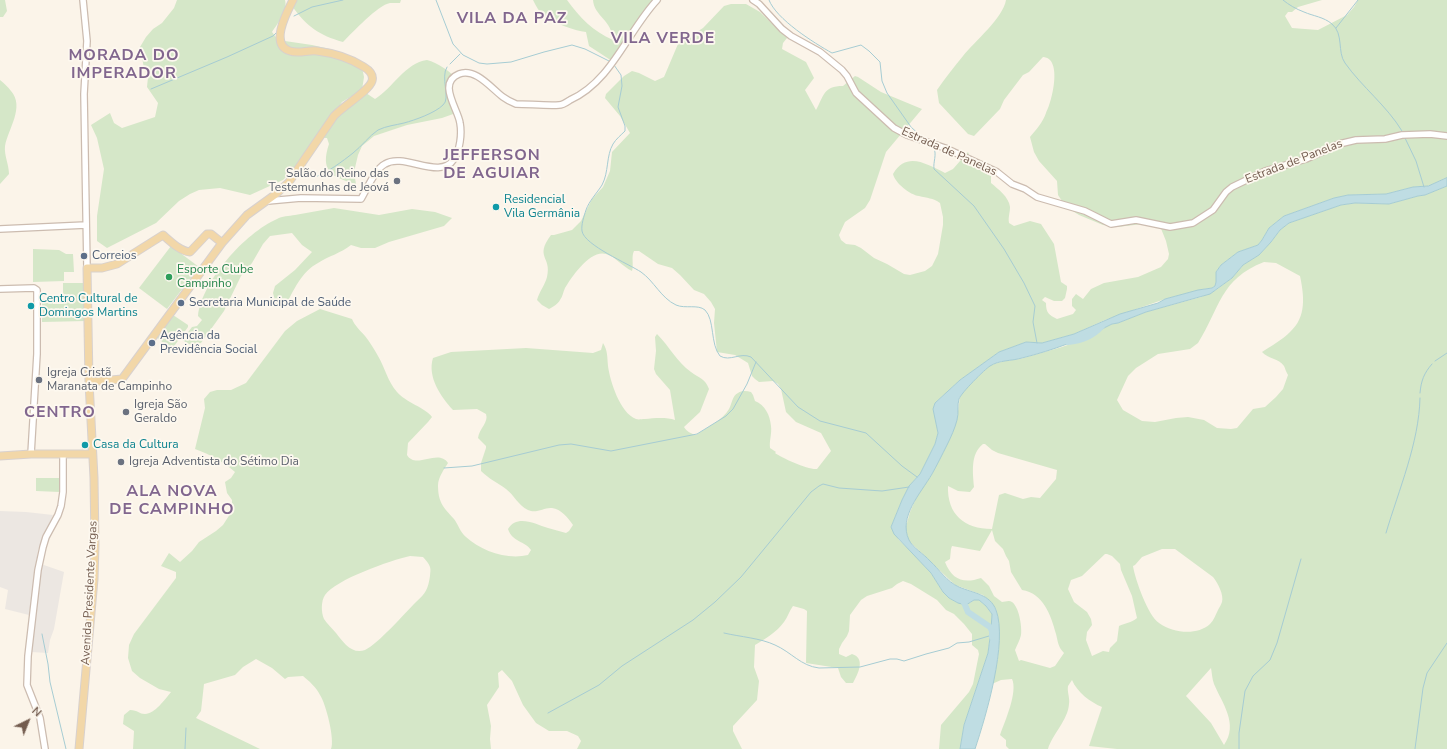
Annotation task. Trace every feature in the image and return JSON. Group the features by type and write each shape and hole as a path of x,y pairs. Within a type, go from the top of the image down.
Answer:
{"main road":[{"path":"89,382 122,379 222,243 247,215 268,201 282,189 301,165 334,116 340,109 368,88 372,82 373,76 370,71 365,67 344,58 317,51 289,51 283,47 280,35 293,0"},
{"path":"87,268 102,268 117,264 163,235 182,250 188,252 190,252 207,234 211,234 222,243"},
{"name":"Avenida Presidente Vargas","path":"79,749 94,579 94,514 89,382 87,268"},
{"path":"0,456 31,454 92,454"}],"street":[{"name":"Avenida Presidente Vargas","path":"83,0 86,41 84,172 87,268"},
{"path":"268,201 301,198 361,199 378,170 385,163 397,160 436,167 452,162 458,151 460,141 460,124 450,96 449,86 453,78 459,74 472,74 484,80 502,96 516,104 560,105 590,89 620,53 643,16 657,0"},
{"name":"Estrada de Panelas","path":"752,0 759,4 782,29 791,36 820,52 842,70 856,93 894,128 906,135 945,148 997,172 1012,184 1025,189 1037,197 1085,210 1111,224 1136,220 1170,227 1193,223 1213,210 1226,192 1232,187 1265,171 1306,159 1339,144 1356,140 1381,139 1402,135 1426,134 1447,136"},
{"path":"0,229 86,225"},
{"path":"0,289 34,288 37,290 37,354 31,454"},
{"path":"45,749 40,718 26,684 38,570 46,536 58,515 61,506 63,492 63,454"}],"shaded area":[{"path":"0,511 53,515 38,550 29,615 5,609 8,590 0,587"},
{"path":"41,564 64,572 54,629 50,640 48,653 31,652"}],"green space":[{"path":"0,0 5,0 7,11 3,17 0,17"},
{"path":"177,0 285,0 286,4 284,13 272,32 278,40 312,45 330,49 346,55 362,67 364,77 362,90 342,102 301,162 283,180 250,195 220,188 199,190 179,201 156,223 107,248 97,241 97,216 104,169 97,138 91,125 110,113 114,123 122,128 155,117 158,103 147,87 148,77 144,68 140,47 146,37 153,29 162,23 174,8"},
{"path":"295,0 401,0 400,3 390,3 379,9 343,42 320,33 308,25 292,6"},
{"path":"533,0 567,0 587,23 613,40 610,28 596,10 593,0 656,0 612,61 589,46 586,32 565,26 544,16 539,11"},
{"path":"1006,0 1322,0 1298,7 1292,12 1288,12 1285,16 1292,28 1318,30 1347,15 1358,0 1447,0 1447,178 1428,186 1413,187 1386,194 1348,195 1334,198 1284,216 1269,228 1258,245 1238,252 1221,265 1216,272 1215,286 1212,288 1165,299 1105,320 1074,334 1042,343 1026,342 999,352 960,380 935,403 934,409 938,433 935,444 920,474 909,486 891,527 899,540 931,573 943,592 949,598 958,603 970,603 974,600 979,600 992,614 988,653 964,725 960,749 939,749 941,725 969,692 973,684 979,654 978,650 972,645 972,634 954,614 946,610 937,600 911,584 903,581 892,588 867,596 861,600 850,615 849,631 839,649 839,654 846,657 852,654 859,659 860,667 853,683 846,683 841,677 838,668 806,663 807,611 804,609 793,606 781,626 771,635 755,645 754,667 759,681 757,700 733,726 733,731 742,749 577,749 581,741 578,736 567,731 549,731 536,723 523,705 512,681 502,670 498,673 499,687 487,705 491,726 491,749 331,749 332,738 327,714 318,692 310,682 303,676 288,677 285,679 272,668 256,659 243,667 235,675 204,684 201,711 196,718 260,749 133,749 134,731 123,724 124,715 130,710 145,714 152,712 160,706 171,692 159,689 140,678 132,671 128,658 129,645 134,634 176,578 176,572 161,566 169,553 180,562 199,542 223,525 232,511 232,500 227,493 225,482 231,478 235,472 216,459 195,449 205,408 204,399 210,392 217,390 231,390 246,383 285,331 297,321 320,309 352,319 372,346 391,384 397,392 432,417 408,443 407,455 411,459 416,460 439,458 444,459 448,463 438,482 438,491 442,504 466,537 479,546 495,553 512,556 528,555 531,550 515,539 508,529 516,522 526,521 566,533 573,525 564,514 552,508 534,511 528,510 521,505 506,489 490,479 481,471 481,463 486,446 478,438 487,417 486,414 477,409 453,410 436,386 432,372 433,358 451,352 526,348 593,353 601,350 603,343 607,351 609,372 614,388 621,404 630,416 637,419 668,418 675,420 670,390 656,374 654,369 656,351 655,337 657,334 681,364 704,381 709,389 700,412 684,427 687,430 696,435 723,417 729,409 736,394 743,391 751,392 755,401 762,405 769,418 771,429 770,448 776,452 775,453 789,461 808,468 817,469 831,451 821,433 796,422 786,412 781,389 778,384 773,381 759,382 752,376 748,363 735,355 717,352 714,323 715,309 704,294 694,290 672,268 658,264 639,251 634,251 632,271 610,255 600,254 588,259 582,265 565,288 558,303 549,309 537,300 547,277 548,270 544,253 546,243 551,235 572,230 581,221 592,199 603,187 610,171 612,152 630,133 620,116 605,98 606,94 624,76 632,71 655,81 664,77 678,44 703,28 724,6 731,4 746,4 760,12 787,38 783,43 782,49 806,62 814,78 805,90 816,110 823,96 828,90 836,86 843,86 855,76 881,92 922,109 886,152 870,200 865,208 845,222 839,235 841,240 846,244 855,245 861,248 874,258 904,274 910,275 925,271 932,266 938,254 943,225 940,203 907,191 900,185 893,174 898,167 911,161 924,163 945,173 953,169 968,152 974,163 980,170 991,176 991,183 1008,200 1010,207 1009,223 1014,226 1030,221 1041,224 1054,244 1061,282 1067,286 1067,289 1065,298 1062,301 1054,301 1045,297 1042,300 1046,303 1048,313 1057,319 1073,314 1076,310 1072,306 1072,299 1076,294 1083,299 1091,289 1104,283 1138,277 1161,267 1168,259 1169,254 1160,226 1143,224 1117,227 1103,225 1079,215 1066,207 1058,195 1057,181 1039,161 1034,152 1030,137 1045,116 1053,91 1054,72 1053,65 1049,59 1043,57 1029,72 1023,75 1004,100 1000,109 974,136 968,134 939,103 937,90 963,56 994,22 1004,7","holes":["410,556 423,557 428,563 430,569 427,588 422,596 377,642 370,647 360,651 356,651 348,647 324,619 322,607 325,595 340,583 364,571"]},
{"path":"427,60 443,67 456,78 453,82 452,90 456,113 442,118 407,125 374,136 362,146 358,155 354,172 356,184 340,179 330,172 326,161 329,144 327,138 324,138 337,116 366,93 375,99 412,66"},
{"path":"0,80 15,97 16,111 5,146 9,174 0,184"},
{"path":"1447,186 1447,749 1117,749 1089,746 1102,707 1084,696 1077,689 1072,680 1068,686 1069,702 1066,716 1048,749 1009,749 1006,746 1006,740 1000,735 1008,715 1012,699 1012,679 1001,680 992,684 998,658 999,626 996,609 983,595 955,585 909,541 905,530 910,512 918,494 932,474 947,444 957,419 960,397 964,390 990,365 1020,359 1062,347 1076,342 1112,324 1146,312 1201,297 1216,290 1232,278 1243,265 1259,255 1280,230 1289,223 1341,205 1355,203 1389,204 1425,195","holes":["1264,262 1276,263 1300,276 1303,291 1303,306 1299,320 1287,335 1262,352 1282,363 1288,375 1283,389 1276,397 1265,407 1253,409 1237,428 1231,429 1217,428 1204,420 1188,417 1155,422 1142,421 1123,410 1117,400 1128,376 1136,368 1158,354 1190,349 1198,343 1223,296 1238,277 1249,269","985,444 998,453 1057,470 1056,479 1040,498 1031,497 1023,499 1005,493 999,495 992,529 973,526 959,518 954,512 948,496 948,486 958,491 970,492 974,487 973,464 979,448","992,530 995,541 1003,549 1009,561 1011,572 1022,590 1035,595 1045,606 1052,620 1059,646 1064,653 1055,666 1050,668 1021,660 1019,661 1015,650 1021,637 1021,627 1020,617 1014,604 1010,601 1002,602 994,596 989,586 981,578 969,581 955,577 945,562 950,559 952,546 980,551","1162,549 1175,549 1213,577 1217,582 1222,596 1222,602 1214,619 1205,628 1192,632 1178,631 1159,623 1146,605 1134,572 1133,566 1142,557","1105,554 1112,556 1120,564 1132,596 1137,618 1119,626 1117,641 1110,648 1109,652 1103,651 1092,656 1086,640 1087,632 1092,625 1091,619 1087,612 1074,602 1068,589 1071,580 1082,576","1211,668 1214,684 1225,706 1230,721 1230,729 1224,745 1211,723 1186,696"]},
{"path":"334,208 379,215 412,209 435,212 452,218 444,226 389,242 375,248 361,248 351,245 326,258 307,271 298,282 285,307 276,304 273,293 275,286 295,270 312,252 302,245 292,233 270,236 263,244 252,263 241,276 224,311 201,343 191,345 182,340 192,327 197,326 202,320 198,316 201,302 216,274 239,247 252,235 281,217"},
{"name":"Esporte Clube Campinho","path":"171,246 199,267 167,309 139,288"},
{"path":"33,249 59,250 66,254 73,254 74,272 64,272 64,281 33,282"},
{"path":"63,283 85,283 86,321 42,322 42,299 53,299 53,304 63,304"},
{"path":"173,315 188,325 188,327 172,349 157,338"},
{"path":"36,478 60,478 60,492 36,491"}],"water":[{"path":"1447,178 1447,186 1425,195 1389,204 1355,203 1341,205 1289,223 1280,230 1259,255 1243,265 1232,278 1210,294 1146,312 1112,324 1090,335 1057,348 994,364 973,381 959,399 958,417 951,436 932,474 912,506 906,523 906,531 911,543 928,558 947,579 959,587 990,600 996,610 999,624 998,659 990,699 975,749 960,749 964,725 988,653 992,614 979,600 974,600 966,605 949,598 943,592 931,573 894,534 891,527 909,486 920,474 935,444 938,433 933,409 935,403 960,380 999,352 1026,342 1042,343 1074,334 1120,314 1158,303 1165,299 1198,290 1212,288 1215,286 1216,282 1216,272 1221,265 1238,252 1258,245 1269,228 1284,216 1334,198 1348,195 1386,194 1413,187 1428,186"}],"waterway":[{"path":"294,16 312,7 343,0"},
{"path":"436,0 453,44 463,55 479,63 487,64 511,62 572,45 585,49 609,61"},
{"path":"769,0 779,15 796,30 832,53 861,45 869,51 880,62 882,81 887,93 911,127 923,138"},
{"path":"1283,0 1298,10 1322,18 1336,28 1341,54 1345,63 1389,113 1402,131"},
{"path":"1336,28 1358,0"},
{"path":"151,89 273,36 278,31"},
{"path":"450,64 460,54"},
{"path":"614,65 621,75 622,86 618,107 625,126 625,131 613,144 609,154 606,175 602,185 589,203 586,210 582,226 582,231 585,236 598,248 641,272 671,302 680,306 699,307 705,310 710,320 715,345 720,356 724,358 743,356 751,357 798,407 820,421 866,433 902,466 917,477"},
{"path":"315,177 330,170 345,160 378,130 419,118 443,105 446,98 445,71 447,67"},
{"path":"1405,138 1416,161 1424,187"},
{"path":"934,148 934,169 974,206 1004,249 1024,283 1035,306 1033,322 1037,343"},
{"path":"1068,342 1078,340 1095,333 1102,326"},
{"path":"1435,361 1447,353"},
{"path":"444,468 472,466 559,445 571,444 611,451 697,434 726,416 733,409 747,384 756,362"},
{"path":"1420,393 1423,377 1432,364"},
{"path":"1386,533 1408,466 1416,432 1420,398"},
{"path":"548,713 599,685 622,666 693,620 715,602 741,577 811,492 819,486 823,484 839,488 882,491 909,487"},
{"path":"1239,749 1239,733 1245,691 1253,676 1270,660 1277,643 1301,559"},
{"path":"962,598 968,612 990,627 992,637"},
{"path":"724,633 757,639 769,643 781,648 801,662 819,668 860,667 890,659 904,661 949,648 957,643 969,642 989,636 991,637"},
{"path":"42,634 50,682 66,749"},
{"path":"1415,749 1423,688 1427,673 1447,643"},
{"path":"185,749 186,728"}],"place":[{"name":"Salão do Reino das Testemunhas de Jeová","path":"397,181"},
{"name":"Residencial Vila Germânia","path":"496,207"},
{"name":"Correios","path":"84,256"},
{"name":"Esporte Clube Campinho","path":"169,277"},
{"name":"Secretaria Municipal de Saúde","path":"181,303"},
{"name":"Centro Cultural de Domingos Martins","path":"31,306"},
{"name":"Agência da Previdência Social","path":"152,343"},
{"name":"Igreja Cristã Maranata de Campinho","path":"39,380"},
{"name":"Igreja São Geraldo","path":"126,412"},
{"name":"Casa da Cultura","path":"85,445"},
{"name":"Igreja Adventista do Sétimo Dia","path":"121,462"}],"district":[{"name":"VILA DA PAZ","path":"512,19"},
{"name":"VILA VERDE","path":"663,39"},
{"name":"MORADA DO IMPERADOR","path":"124,65"},
{"name":"JEFFERSON DE AGUIAR","path":"492,165"},
{"name":"CENTRO","path":"60,413"},
{"name":"ALA NOVA DE CAMPINHO","path":"172,501"}]}
